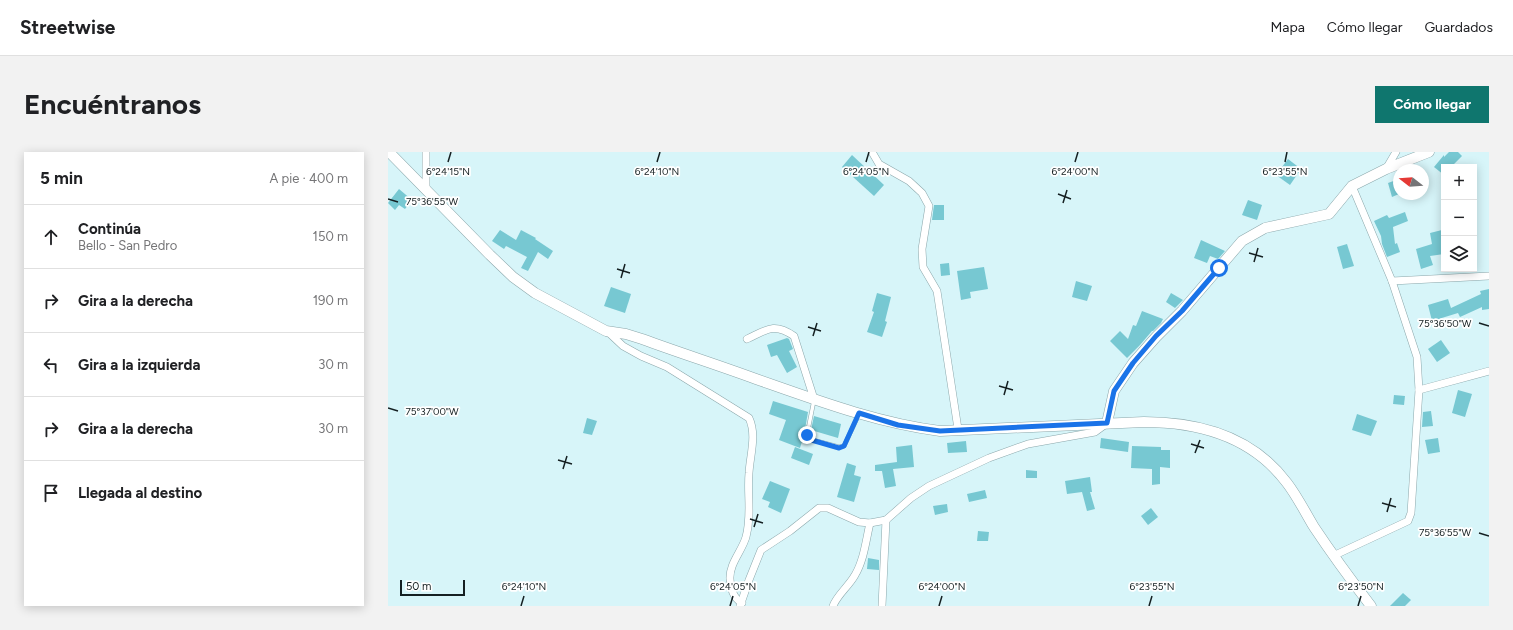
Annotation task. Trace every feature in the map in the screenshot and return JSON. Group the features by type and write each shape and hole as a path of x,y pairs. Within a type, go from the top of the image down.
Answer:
{"main road":[{"path":"389,152 513,277 535,294 606,331 626,334 814,399 898,425 921,429 940,431 1133,421 1169,423 1217,432 1238,442 1265,459 1286,482 1333,556 1371,606"},
{"path":"1107,423 1114,391 1130,368 1156,336 1182,311 1242,241 1265,228 1329,214 1352,186 1386,169 1429,152"}],"street":[{"path":"426,152 426,189"},
{"path":"872,152 879,164 909,181 922,192 929,206 922,249 923,267 937,291 958,429"},
{"path":"1386,169 1396,152"},
{"path":"1333,556 1408,521 1411,513 1419,390 1417,356 1392,281 1352,186"},
{"path":"1392,281 1489,276"},
{"path":"747,339 773,327 786,331 794,336 814,399"},
{"path":"606,331 623,346 641,356 667,367 749,418 752,424 753,438 749,474 750,523 740,553 731,568 730,580 734,593 741,604"},
{"path":"1419,390 1489,371"},
{"path":"741,604 748,580 761,550 790,531 819,508 828,508 859,522 870,523 886,520 911,498 929,486 989,458 1028,444 1095,432 1107,423"},
{"path":"882,606 886,520"},
{"path":"833,606 856,574 870,523"}],"lane":[{"path":"814,399 807,435 808,439 839,448 844,446 859,413"}],"building":[{"path":"1449,152 1458,152 1462,156 1454,164 1441,164 1441,173 1434,167 1444,155 1444,157"},
{"path":"852,155 884,185 874,196 842,167"},
{"path":"1288,159 1301,169 1290,185 1276,175"},
{"path":"1393,181 1392,197 1388,183"},
{"path":"399,189 412,200 405,209 399,205 395,210 388,203"},
{"path":"1248,200 1262,205 1257,220 1242,215"},
{"path":"934,205 944,205 944,220 932,220"},
{"path":"1405,212 1408,221 1393,227 1395,244 1397,243 1400,252 1387,257 1382,244 1381,236 1374,221 1387,215 1389,218"},
{"path":"500,230 516,240 521,230 536,238 535,239 553,251 548,259 538,252 528,271 521,268 527,257 506,246 504,249 492,241"},
{"path":"1441,230 1441,254 1430,256 1433,265 1421,269 1416,249 1432,244 1430,233"},
{"path":"1201,240 1225,251 1218,259 1210,256 1207,263 1194,258"},
{"path":"1347,244 1354,266 1343,269 1337,247"},
{"path":"949,263 950,275 941,276 940,264"},
{"path":"984,267 988,289 970,292 971,298 961,300 957,271"},
{"path":"1076,281 1092,286 1087,301 1072,297"},
{"path":"611,287 631,294 625,313 604,306"},
{"path":"1489,289 1489,309 1482,310 1482,307 1460,317 1458,313 1432,321 1428,305 1448,299 1451,308 1481,294 1480,291"},
{"path":"877,293 891,297 885,321 887,322 882,337 867,332 874,312 872,311"},
{"path":"1171,293 1183,300 1175,308 1166,302"},
{"path":"1142,311 1163,319 1161,323 1127,358 1110,341 1120,331 1128,339 1133,325 1136,326"},
{"path":"787,338 789,339 793,349 789,351 797,367 787,373 777,355 771,357 767,345"},
{"path":"1441,340 1450,353 1437,362 1428,349"},
{"path":"1458,390 1472,394 1465,417 1452,413"},
{"path":"1394,395 1405,396 1404,405 1393,404"},
{"path":"773,401 808,412 800,448 779,440 786,420 769,414"},
{"path":"1431,411 1433,426 1422,427 1423,412"},
{"path":"1357,414 1377,421 1371,436 1352,430"},
{"path":"814,416 841,424 838,438 811,430"},
{"path":"587,418 597,421 592,435 583,433"},
{"path":"1101,438 1129,442 1128,452 1100,448"},
{"path":"1438,438 1440,452 1428,454 1425,440"},
{"path":"966,441 967,452 948,453 947,443"},
{"path":"912,445 914,467 893,469 896,486 885,488 882,471 875,471 875,465 897,462 896,447"},
{"path":"1132,446 1161,447 1161,450 1170,450 1170,468 1160,467 1160,484 1152,485 1152,469 1131,468"},
{"path":"795,447 813,454 809,465 791,458"},
{"path":"847,463 856,466 854,475 861,477 854,502 837,497"},
{"path":"1026,470 1037,471 1037,478 1026,478"},
{"path":"1090,477 1092,492 1090,492 1095,509 1087,511 1082,492 1067,494 1065,481"},
{"path":"770,481 790,489 781,513 768,507 770,502 762,499"},
{"path":"985,490 987,498 969,502 967,494"},
{"path":"947,504 948,512 935,515 933,506"},
{"path":"1151,508 1158,517 1148,525 1141,516"},
{"path":"978,531 989,532 988,541 977,541"},
{"path":"868,558 879,560 879,570 867,569"},
{"path":"1403,593 1411,600 1405,606 1390,606"}],"route":[{"path":"807,435 808,439 839,448 844,446 859,413 898,425 940,431 1107,423 1114,391 1133,363 1156,336 1182,311 1219,268"}]}
